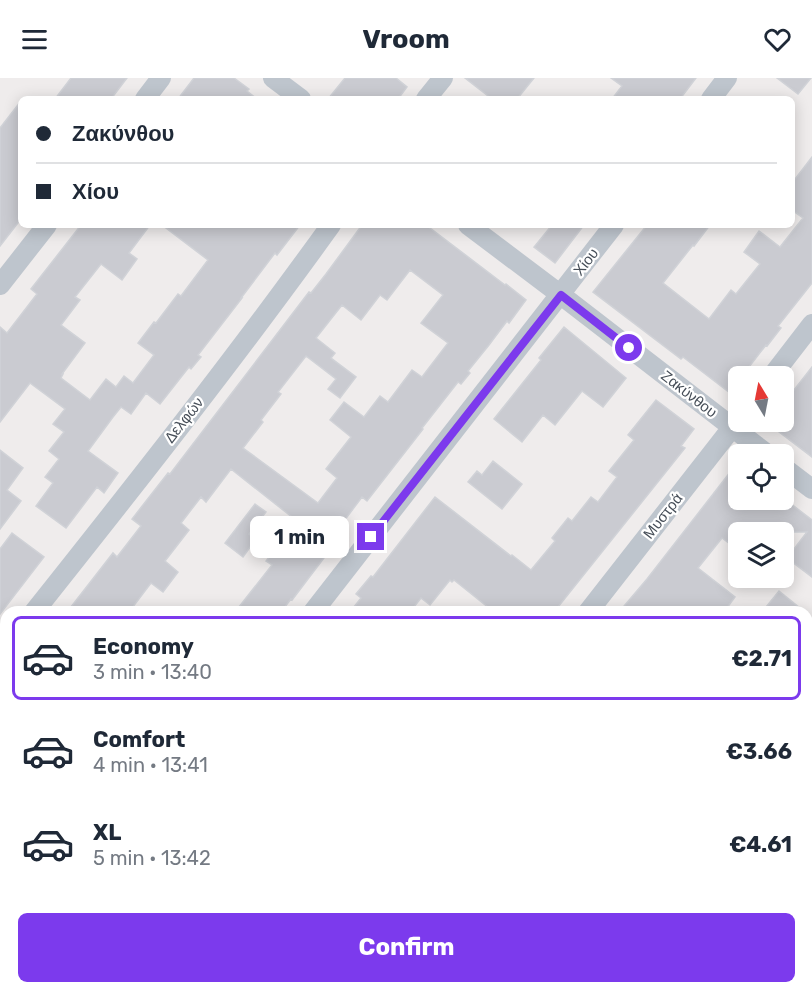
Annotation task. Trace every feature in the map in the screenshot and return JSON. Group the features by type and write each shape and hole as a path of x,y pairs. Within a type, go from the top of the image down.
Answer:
{"street":[{"path":"147,96 161,78"},
{"path":"273,78 297,96"},
{"path":"428,96 443,78"},
{"path":"713,96 728,78"},
{"path":"0,285 45,228"},
{"name":"Δελφών","path":"39,606 267,313 329,228"},
{"name":"Ζακύνθου","path":"472,228 728,419"},
{"name":"Χίου","path":"318,606 612,228"},
{"path":"780,366 812,324"},
{"name":"Μυστρά","path":"593,606 729,432"},
{"name":"Ζακύνθου","path":"744,432 756,444"},
{"path":"794,475 812,489"}],"building":[{"path":"71,78 127,78 113,96 57,96"},
{"path":"194,78 234,78 249,89 247,91 253,96 180,96"},
{"path":"345,78 396,78 407,87 400,96 330,96"},
{"path":"465,78 534,78 519,96 488,96"},
{"path":"611,78 696,78 682,96 614,96 622,86"},
{"path":"777,78 811,78 798,94"},
{"path":"18,105 18,223 0,246 0,128"},
{"path":"812,157 812,283 778,326 781,328 750,366 728,366 728,391 593,292 645,228 708,228 663,283 709,319 731,290 736,294 760,264 744,252 759,231 780,247 803,218 795,212 795,179"},
{"path":"79,228 148,228 129,253 137,259 122,280 101,264 75,297 80,300 61,325 85,343 61,378 90,400 106,379 116,387 124,376 133,383 154,355 138,343 178,294 181,296 208,260 166,228 298,228 277,255 275,253 198,355 201,357 191,369 189,367 160,404 146,393 131,414 121,407 113,417 88,451 118,473 104,493 97,487 66,528 36,506 53,483 45,477 59,459 49,451 64,432 53,424 65,409 30,383 0,422 0,327 7,333 37,294 31,289"},
{"path":"360,228 430,228 526,300 468,371 470,373 461,384 458,382 367,501 362,497 341,525 346,529 286,606 240,606 272,565 266,561 297,521 231,469 206,502 201,497 181,523 189,530 165,561 178,572 163,592 151,583 134,606 72,606 113,553 117,557 141,526 132,519 168,473 170,474 309,292 311,293","holes":["410,270 443,295 421,323 448,343 422,377 412,370 388,402 380,396 364,417 344,402 330,420 351,437 326,469 337,478 318,503 243,448 281,394 278,392 306,356 336,379 328,389 340,398 356,377 331,358 335,353 316,338 342,305 361,320 380,295 387,300"]},
{"path":"550,228 582,228 555,263 534,247"},
{"path":"564,327 626,378 603,407 582,391 555,425 543,415 522,442 494,419"},
{"path":"812,367 812,457 779,432 794,432 794,390"},
{"path":"656,400 694,429 681,446 685,448 559,606 486,606 454,580 452,582 450,580 430,605 421,598 415,606 355,606 361,598 356,594 371,576 373,577 435,497 531,570 555,541 552,538 568,518 572,521 591,497 598,502 617,477 609,471 634,440 628,435"},
{"path":"0,450 23,468 7,490 21,501 0,529"},
{"path":"493,461 522,484 502,509 468,482 477,471 482,475"},
{"path":"728,475 728,510 794,510 794,506 812,520 812,577 794,563 794,549 807,532 794,532 794,522 728,522 728,542 722,538 698,568 735,597 728,606 624,606"},
{"path":"255,504 266,512 249,534 256,539 243,557 225,543"},
{"path":"12,533 44,557 6,606 0,606 0,549"},
{"path":"779,591 798,606 767,606"}],"route":[{"path":"371,537 561,295 629,348"}]}
